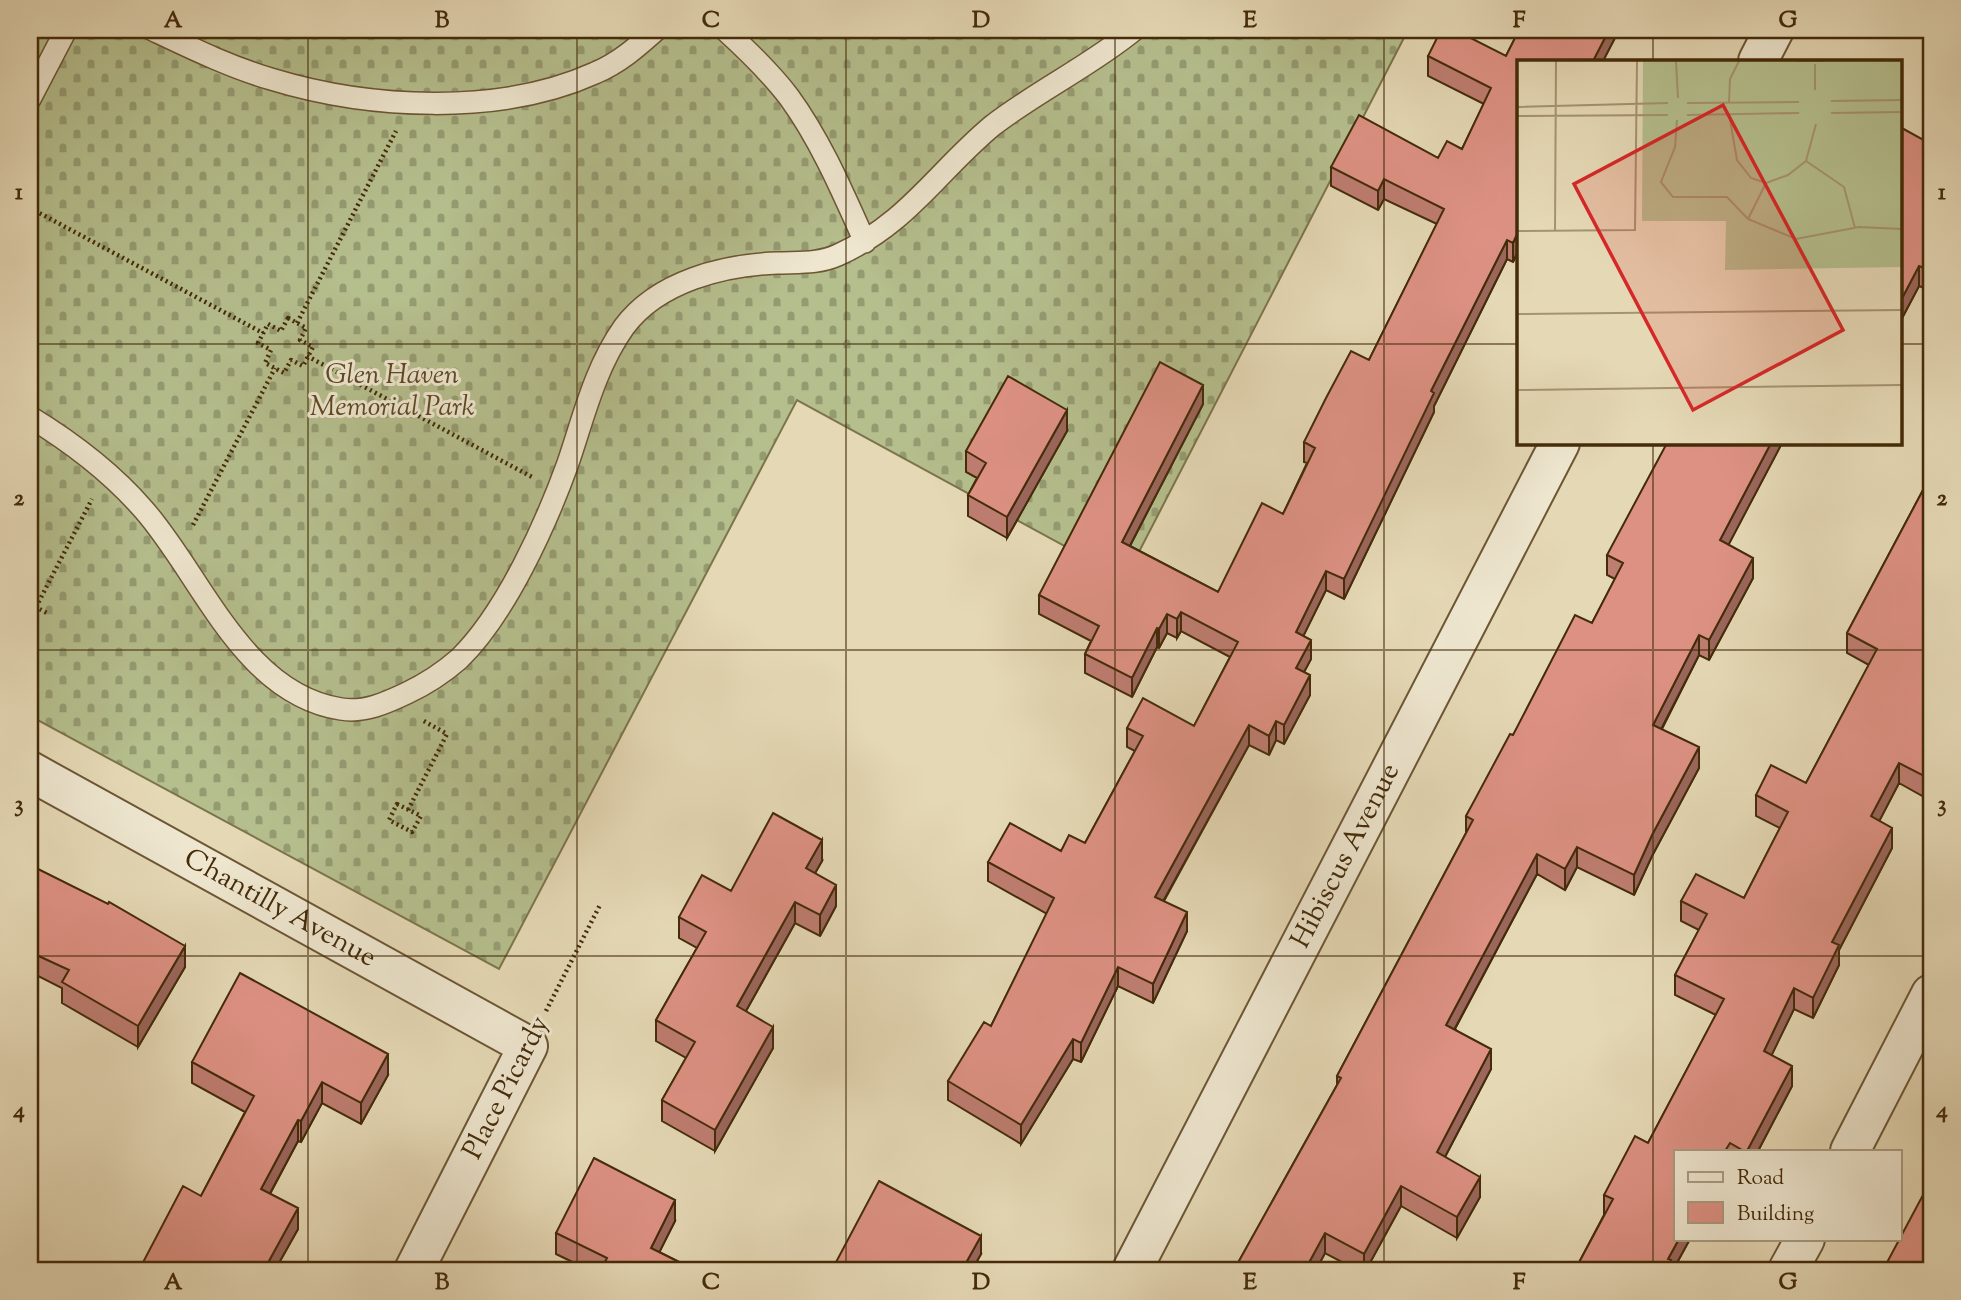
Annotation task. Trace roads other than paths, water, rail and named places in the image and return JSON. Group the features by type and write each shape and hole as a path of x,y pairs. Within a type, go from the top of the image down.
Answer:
{"street":[{"path":"1759,60 1774,30"},
{"name":"Hibiscus Avenue","path":"1132,1270 1559,444"},
{"name":"Chantilly Avenue","path":"30,771 528,1046"},
{"path":"1851,1150 1931,993"},
{"name":"Place Picardy","path":"414,1270 528,1046"},
{"path":"1788,1270 1804,1240"}],"lane":[{"path":"30,99 66,30"},
{"path":"153,30 209,56 271,79 341,96 412,102 495,99 550,89 582,79 610,66 656,30"},
{"path":"725,30 768,71 802,117 835,175 865,242"},
{"path":"30,417 105,472 141,507 178,554 234,636 267,673 282,685 310,701 342,710 360,710 387,702 443,672 462,656 479,636 520,570 556,490 596,376 623,329 642,308 678,286 723,270 777,263 822,262 865,242 905,212 989,129 1133,30"}],"park label":[{"name":"Glen Haven Memorial Park","path":"392,392"}]}
